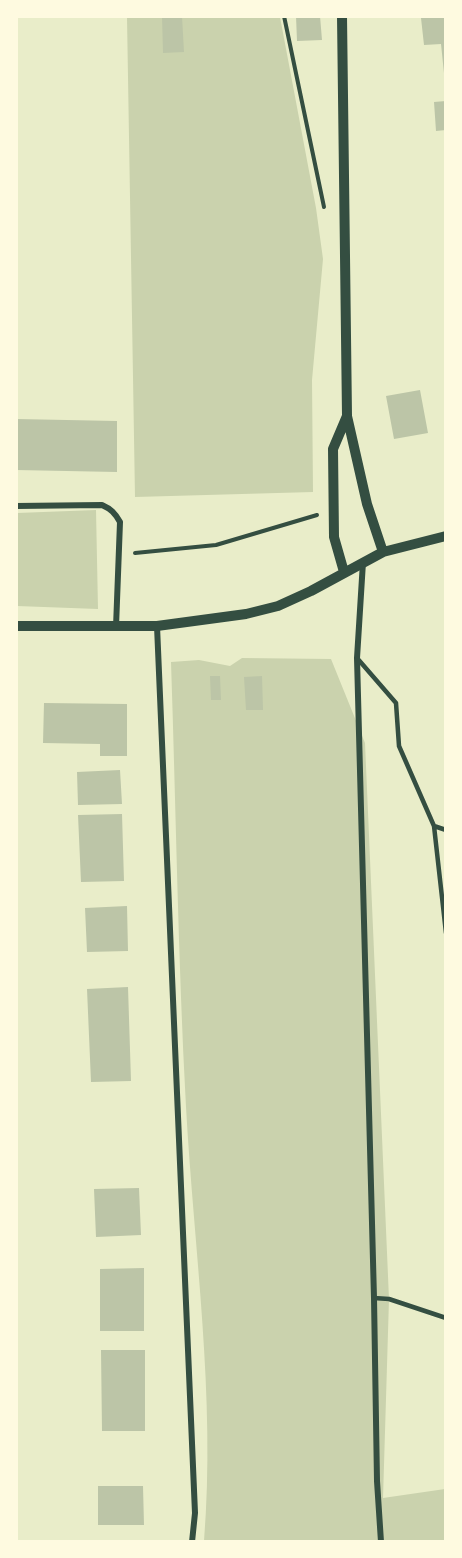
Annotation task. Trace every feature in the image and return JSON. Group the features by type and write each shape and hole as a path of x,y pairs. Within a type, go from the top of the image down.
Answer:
{"street":[{"path":"342,16 347,416 367,504 383,552"},
{"path":"344,572 334,537 333,448 347,416"},
{"path":"16,506 102,506 111,509 120,522 116,627"},
{"path":"16,626 157,626 210,621 246,614 278,606 383,552 446,536"},
{"path":"363,561 357,658 377,1481 381,1542"},
{"path":"157,626 195,1513 192,1542"}],"lane":[{"path":"357,658 396,703 399,746 434,825 446,933"},
{"path":"434,825 446,830"},
{"path":"374,1298 389,1299 446,1318"}],"path":[{"path":"284,16 324,209"},
{"path":"119,555 216,545 333,510"}],"green space":[{"path":"127,17 280,17 316,208 323,259 312,380 313,492 135,497"},
{"path":"96,510 98,609 17,606 17,513"},
{"path":"242,658 331,659 365,743 389,1299 383,1498 445,1489 445,1541 204,1541 207,1487 206,1378 183,1051 171,662 199,660 230,666"}],"building":[{"path":"162,16 182,16 184,52 163,53"},
{"path":"296,16 320,16 322,40 297,41"},
{"path":"446,16 446,73 444,73 441,44 424,45 421,18"},
{"path":"446,101 446,130 436,131 434,102"},
{"path":"420,390 428,433 394,439 386,396"},
{"path":"16,419 117,421 117,472 16,470"},
{"path":"210,676 220,676 221,700 211,700"},
{"path":"262,676 263,710 246,710 244,677"},
{"path":"44,703 127,704 127,756 100,756 100,744 43,743"},
{"path":"120,770 122,804 78,805 77,772"},
{"path":"122,814 124,881 81,882 78,815"},
{"path":"127,906 128,951 87,952 85,908"},
{"path":"128,987 131,1081 91,1082 87,989"},
{"path":"139,1188 141,1235 96,1237 94,1189"},
{"path":"144,1268 144,1331 100,1331 100,1269"},
{"path":"101,1350 145,1350 145,1431 102,1431"},
{"path":"98,1486 143,1486 144,1525 98,1525"}]}
